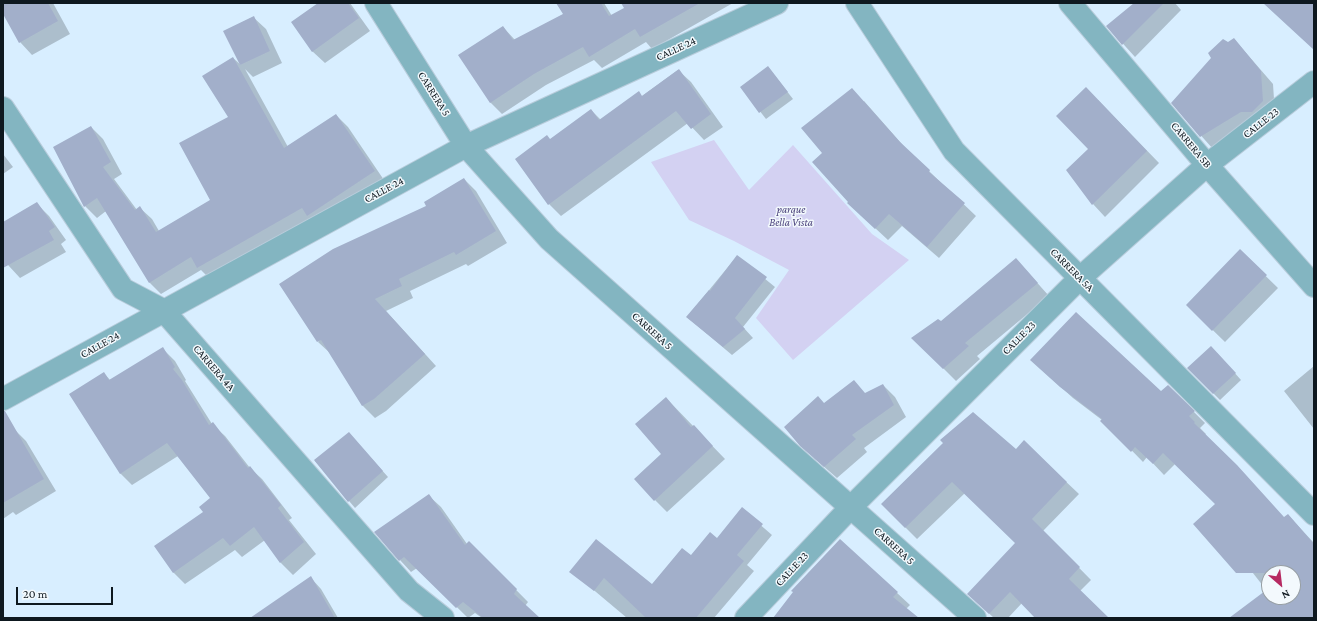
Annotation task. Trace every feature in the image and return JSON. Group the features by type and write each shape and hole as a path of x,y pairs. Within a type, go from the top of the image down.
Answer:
{"street":[{"name":"CARRERA 5","path":"376,3 466,146 549,239 975,618"},
{"name":"CALLE 24","path":"3,399 163,310 466,146 777,3"},
{"name":"CARRERA 5A","path":"857,3 954,151 1314,514"},
{"name":"CARRERA 5B","path":"1070,3 1207,165 1314,286"},
{"name":"CALLE 23","path":"746,618 851,507 1080,278 1207,165 1314,82"},
{"name":"CARRERA 4A","path":"3,108 123,289 163,310 409,591 443,618"}],"green space":[{"name":"parque Bella Vista","path":"714,140 749,190 793,145 872,234 909,260 793,360 756,318 789,270 734,241 689,220 651,162"}],"building":[{"path":"3,3 48,3 58,21 19,43 3,14"},
{"path":"318,3 348,3 359,18 312,52 291,22"},
{"path":"556,3 601,3 609,16 624,8 621,3 700,3 640,37 635,29 589,57 583,47 534,74 490,103 458,55 503,26 513,40 563,14"},
{"path":"1134,3 1164,3 1122,45 1106,26"},
{"path":"1263,3 1314,3 1314,50"},
{"path":"254,16 270,51 240,65 223,31"},
{"path":"1234,38 1261,71 1263,101 1252,112 1241,112 1200,137 1171,103 1211,58 1208,53 1223,39 1228,42"},
{"path":"233,57 284,148 336,114 375,171 307,216 302,208 197,268 191,257 149,283 97,198 84,207 53,147 91,126 111,162 103,167 135,210 140,206 156,232 210,200 179,143 228,117 202,76"},
{"path":"768,66 788,92 759,113 740,87"},
{"path":"679,69 711,114 691,129 676,111 548,205 515,159 547,135 550,139 591,109 599,120 639,91 642,96"},
{"path":"1086,87 1147,151 1092,205 1066,170 1088,149 1056,116"},
{"path":"852,88 900,142 930,170 929,172 965,203 927,247 889,214 875,229 847,203 848,202 812,162 822,153 801,128"},
{"path":"464,178 496,231 456,255 454,252 399,279 402,286 375,299 425,354 374,399 362,406 321,340 317,342 279,284 333,249 426,206 424,202"},
{"path":"37,202 55,227 49,231 54,240 3,268 3,222"},
{"path":"1240,249 1267,275 1212,331 1186,305"},
{"path":"737,255 767,277 735,318 745,329 723,347 686,317 709,290 710,291"},
{"path":"1016,258 1038,283 965,343 969,346 943,369 911,338 938,319 941,321"},
{"path":"1076,312 1161,391 1168,385 1195,411 1189,416 1195,422 1194,423 1237,465 1284,517 1288,514 1314,544 1314,618 1229,618 1261,594 1261,605 1301,605 1301,565 1261,565 1261,573 1236,573 1193,524 1215,504 1163,453 1153,464 1135,447 1131,452 1100,421 1102,419 1060,387 1030,360"},
{"path":"1211,346 1236,373 1213,394 1187,368"},
{"path":"163,347 175,367 173,369 182,380 209,425 213,422 248,468 250,466 281,505 278,508 304,542 280,563 254,527 230,546 223,538 173,573 154,546 203,512 199,507 210,498 167,443 120,474 69,394 104,372 109,380"},
{"path":"854,380 865,393 883,384 894,405 852,435 856,439 824,467 800,446 784,427 818,396 824,403"},
{"path":"666,397 691,427 694,425 713,446 654,501 634,479 661,454 635,424"},
{"path":"3,411 5,411 44,479 3,503"},
{"path":"973,412 1016,449 1024,440 1067,482 1032,519 1080,567 1069,579 1109,618 1035,618 1010,592 989,614 967,594 1015,543 952,482 905,528 881,504 943,443 940,440"},
{"path":"349,432 383,471 348,502 314,460"},
{"path":"429,494 465,545 469,541 517,589 514,594 540,618 483,618 463,602 456,608 404,557 399,561 374,532"},
{"path":"742,507 763,524 737,555 744,561 696,618 646,618 604,578 594,591 569,572 596,539 652,584 682,548 691,555 710,532 717,538"},
{"path":"840,539 898,592 893,597 919,618 773,618 793,592 791,591"},
{"path":"311,576 335,618 250,618"}]}
